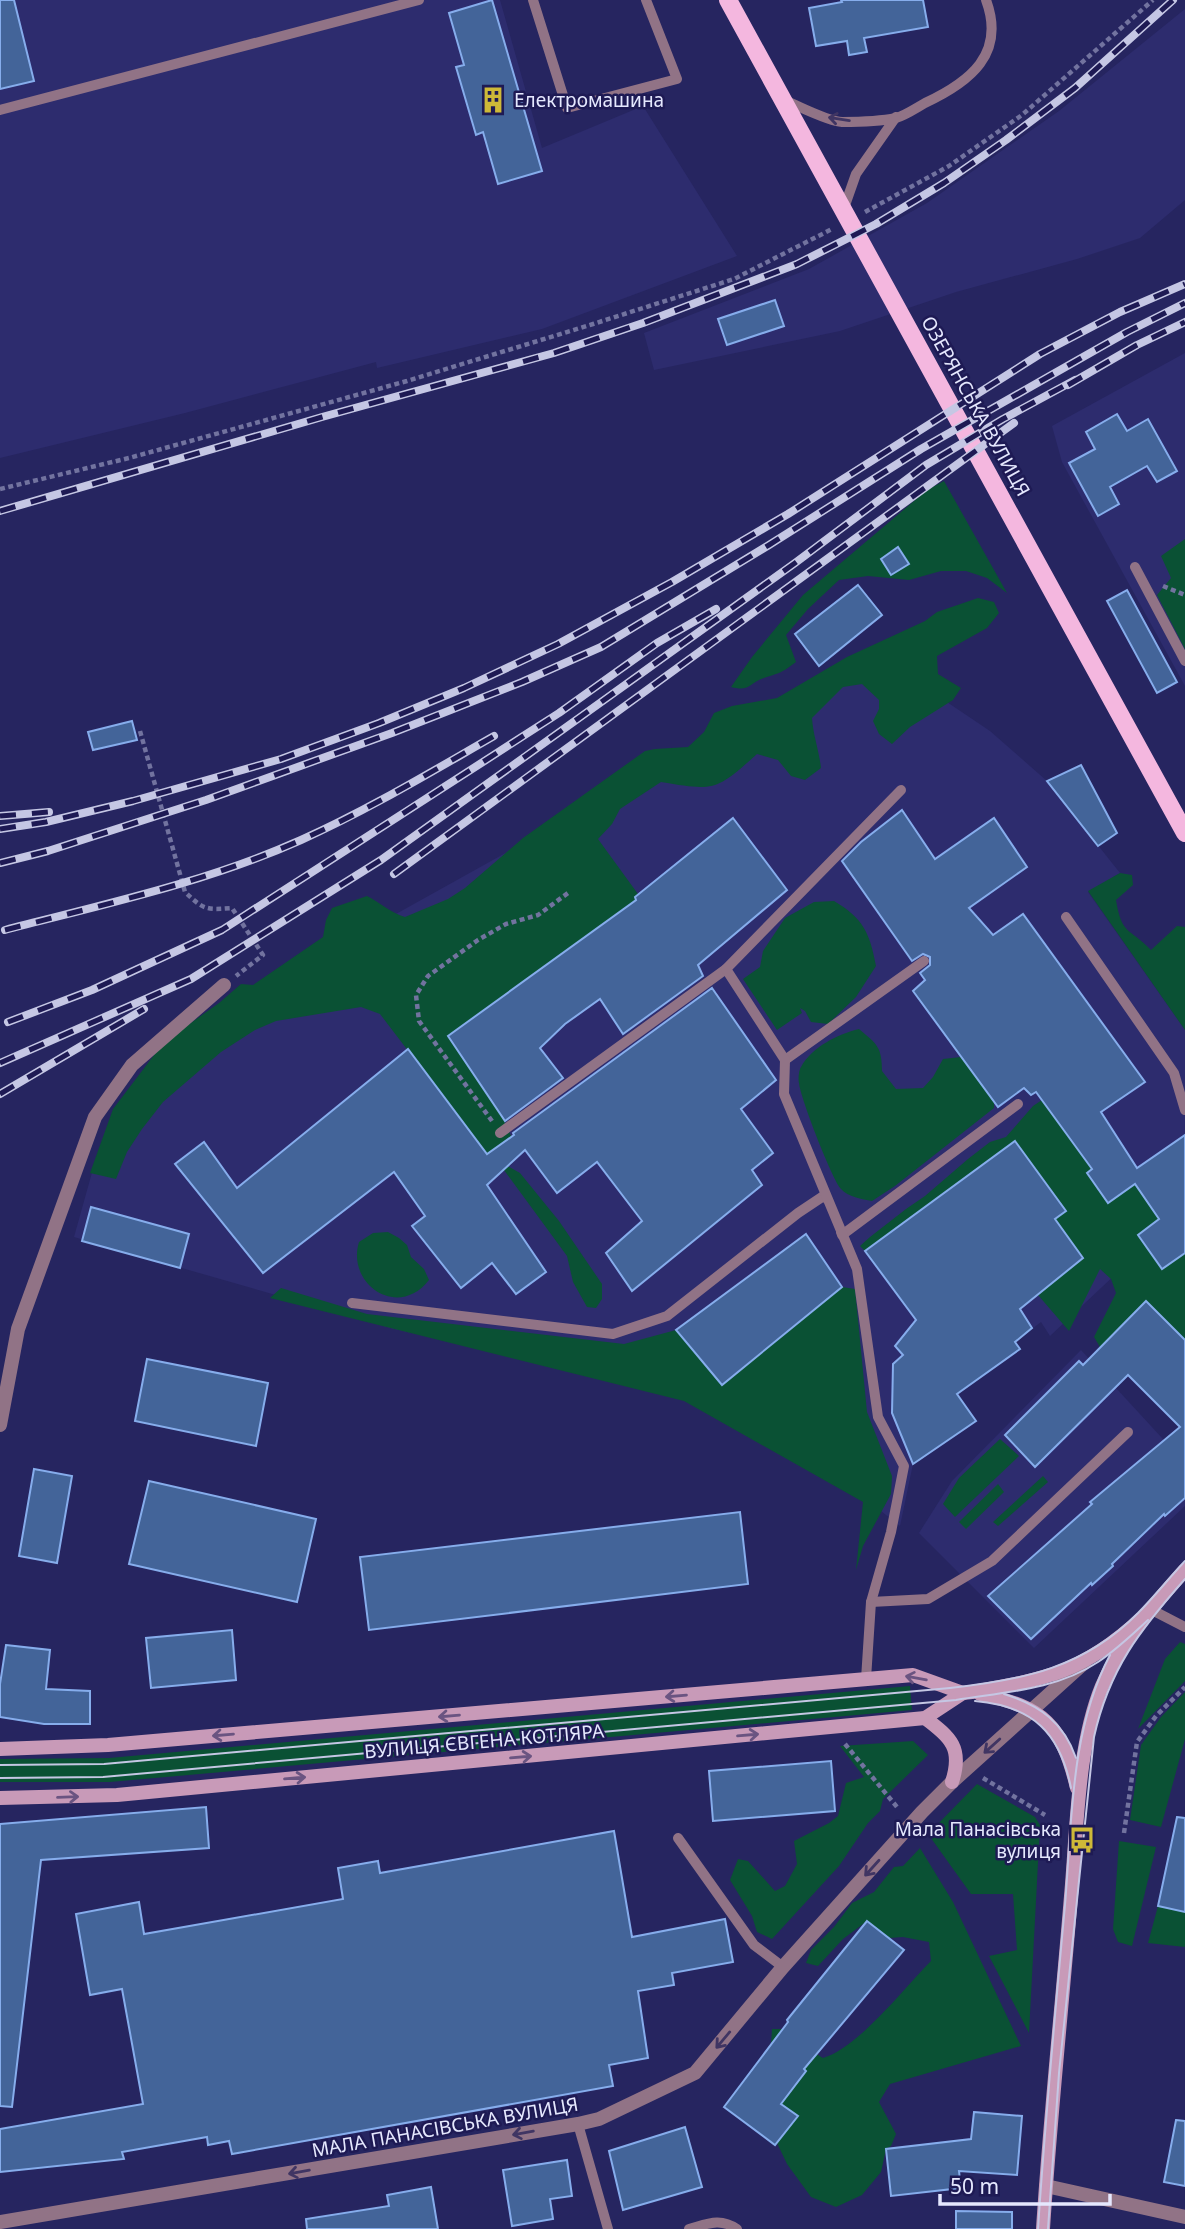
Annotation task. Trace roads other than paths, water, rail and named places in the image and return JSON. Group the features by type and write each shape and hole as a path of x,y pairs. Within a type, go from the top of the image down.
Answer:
{"main road":[{"name":"ОЗЕРЯНСЬКА ВУЛИЦЯ","path":"729,0 784,101 850,212 1185,833"},
{"path":"1043,2229 1080,1799 1088,1738 1098,1697 1109,1671 1146,1614 1185,1570"},
{"name":"ВУЛИЦЯ ЄВГЕНА КОТЛЯРА","path":"0,1798 117,1795 925,1718 967,1693 1049,1677 1089,1659 1108,1647 1146,1614"},
{"name":"ВУЛИЦЯ ЄВГЕНА КОТЛЯРА","path":"0,1749 108,1745 913,1675 967,1693"},
{"path":"967,1693 1004,1699 1044,1718 1063,1742 1080,1799"},
{"path":"925,1718 953,1743 957,1761 952,1782"}],"street":[{"path":"0,1425 18,1329 95,1117 132,1065 224,985"},
{"name":"МАЛА ПАНАСІВСЬКА ВУЛИЦЯ","path":"0,2222 578,2124 599,2119 695,2073 783,1967 952,1782 1089,1659"},
{"path":"1046,2186 1185,2217"}],"lane":[{"path":"0,110 419,0"},
{"path":"533,0 567,108 677,79 646,0"},
{"path":"784,101 839,122 896,117 946,93 972,75 984,61 992,31 991,13 986,0"},
{"path":"850,212 856,174 896,117"},
{"path":"1135,567 1185,661"},
{"path":"500,1133 726,969 901,790"},
{"path":"1066,917 1174,1073 1185,1110"},
{"path":"785,1060 924,961"},
{"path":"726,969 785,1060 783,1094 857,1269 878,1417 904,1465 891,1532 871,1602 866,1679"},
{"path":"842,1235 1018,1104"},
{"path":"352,1303 613,1334 667,1316 798,1213 825,1195"},
{"path":"871,1602 928,1600 992,1561 1128,1432"},
{"path":"1146,1614 1185,1627"},
{"path":"678,1838 754,1945 783,1967"},
{"path":"578,2124 608,2229"},
{"path":"689,2229 718,2220 737,2229"}],"tram line":[{"path":"0,1765 104,1764 1003,1681 1051,1668 1096,1647 1138,1613 1185,1561"},
{"path":"1048,2229 1059,2073 1094,1737 1108,1691 1128,1652 1140,1633 1185,1579"},
{"path":"0,1778 103,1777 956,1700 1065,1679 1105,1657 1148,1620"},
{"path":"1038,2229 1075,1777 1087,1714 1110,1655"},
{"path":"1004,1694 1029,1704 1049,1717 1065,1735 1076,1758"},
{"path":"975,1701 1013,1709 1041,1726 1060,1752 1071,1788"}],"railway":[{"path":"0,511 554,353 643,323 797,264 876,224 944,183 1006,140 1075,88 1173,0"},
{"path":"0,829 46,822 133,801 281,759 464,688 558,644 672,582 788,514 1040,354 1120,312 1185,284"},
{"path":"0,863 48,851 206,800 392,733 522,682 601,647 921,449 1127,332 1185,303"},
{"path":"1068,385 1137,345 1185,322"},
{"path":"0,1063 191,979 381,860 795,563 926,465 1075,380"},
{"path":"394,874 1014,423"},
{"path":"8,1022 92,990 222,930 559,713 657,643 716,609"},
{"path":"5,930 155,891 265,855 351,816 494,736"},
{"path":"0,816 49,812"},
{"path":"0,1094 144,1009"}],"place":[{"name":"Електромашина","path":"493,100"},
{"name":"Мала Панасівська вулиця","path":"1082,1840"}]}
